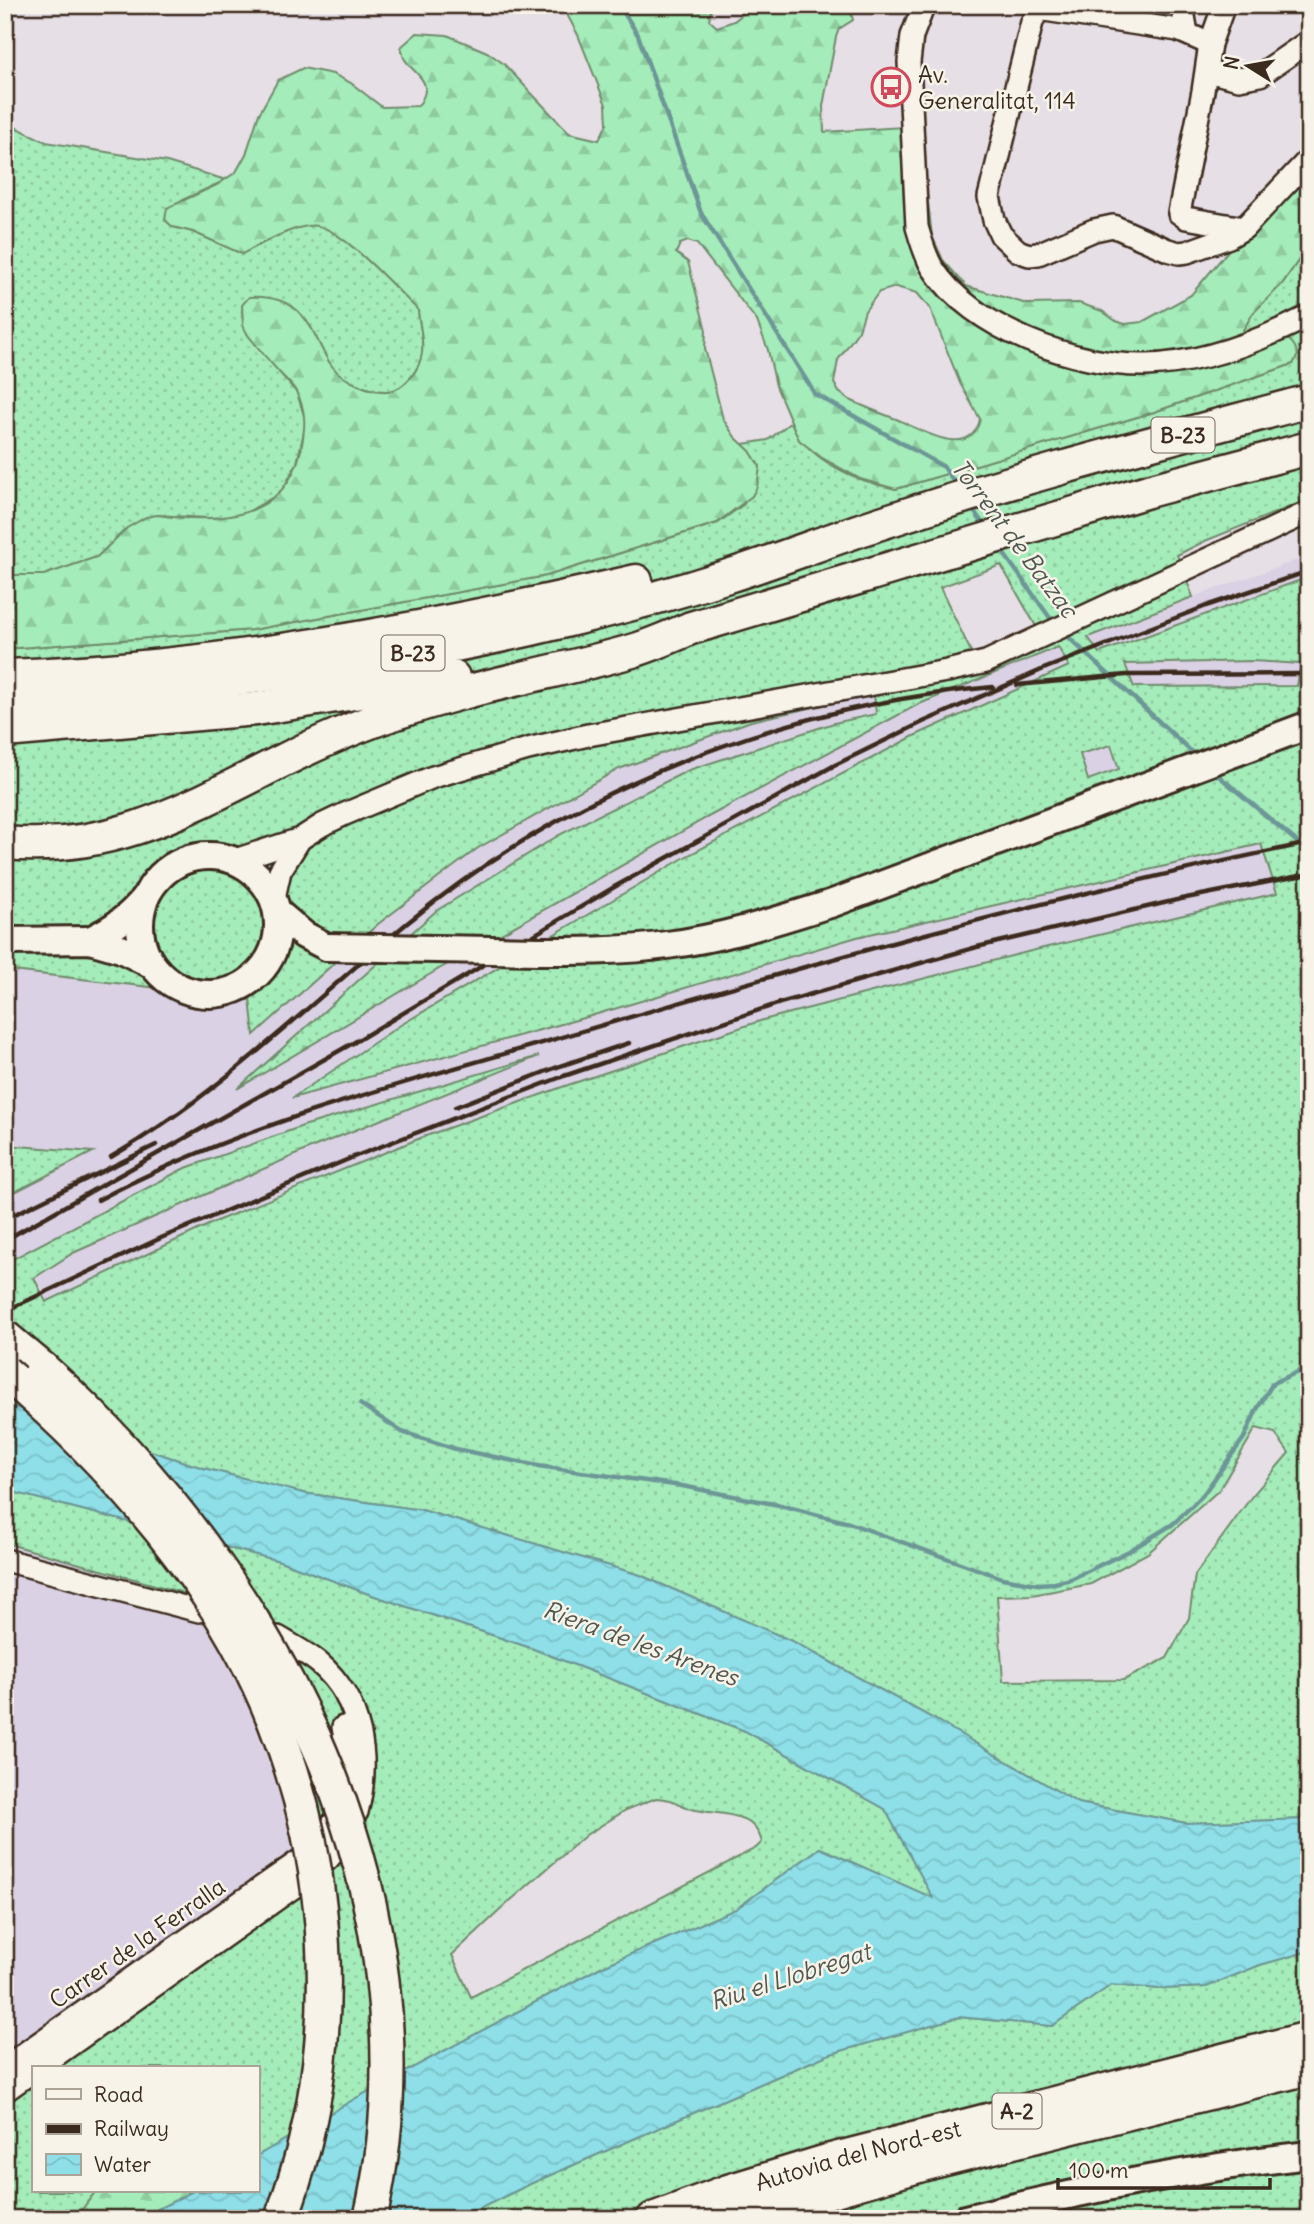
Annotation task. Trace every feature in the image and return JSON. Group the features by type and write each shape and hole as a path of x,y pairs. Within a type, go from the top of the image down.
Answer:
{"highway":[{"name":"B-23","path":"5,701 262,677 432,650 566,621 726,577 809,543 1058,470 1309,401"},
{"name":"B-23","path":"5,731 167,718 326,700 464,675 636,635 691,628 1148,491 1309,448"},
{"path":"5,676 209,660 367,638 492,614 809,543"},
{"path":"5,843 50,845 145,826 181,812 310,747 369,722 474,689 634,650 691,628"},
{"path":"5,1337 61,1384 138,1463 192,1531 222,1572 272,1654 330,1774 366,1885 385,2008 387,2050 384,2133 370,2219"},
{"path":"5,1372 69,1428 109,1469 192,1572 217,1610 257,1684 290,1769 303,1814 319,1897 324,1967 317,2082 310,2119 281,2219"},
{"name":"Autovia del Nord-est","path":"653,2219 728,2191 827,2161 1309,2038"},
{"name":"Autovia del Nord-est","path":"733,2219 929,2163 1309,2068"}],"main road":[{"path":"269,960 327,947 617,951 668,945 770,923 846,898 1309,726"},
{"path":"90,940 111,930 128,917 160,876 173,866 188,859 211,856 235,860 258,875 276,905 304,935 327,947"},
{"path":"145,898 141,915 141,935 151,964"},
{"path":"5,941 90,940 121,949 151,964 175,986 205,995 221,994 250,982 269,960 277,936 276,905"},
{"path":"965,2219 1064,2195 1246,2162 1309,2155"}],"street":[{"path":"924,5 912,36 909,62 917,227 933,268 975,310 1017,335 1052,349 1115,363 1147,365 1179,362 1213,354 1309,316"},
{"path":"1182,5 1187,33"},
{"path":"1224,5 1210,44 1179,213 1186,218 1244,228"},
{"path":"1210,44 1187,33 1039,7 1032,22 989,197 993,220 1001,235 1018,251 1038,254 1094,230 1114,226 1179,253 1201,247 1244,228 1309,159"},
{"path":"1207,71 1239,79 1260,75 1309,41"},
{"path":"235,860 300,839 322,825 433,777 496,757 588,734 969,667 1006,654 1309,512"},
{"path":"276,905 280,872 300,839"},
{"path":"5,1560 199,1611"},
{"path":"278,1637 317,1661 334,1678 353,1711 362,1740 365,1767 357,1812"},
{"path":"298,1650 318,1676 341,1718 347,1738 348,1783"},
{"name":"Carrer de la Ferralla","path":"5,2067 300,1871 40,2066"},
{"name":"Carrer de la Ferralla","path":"5,2091 32,2072"}],"shaded area":[{"path":"1309,556 1309,577 1186,623 1098,653 1088,637 1201,594"},
{"path":"1058,646 1070,666 914,736 687,856 399,1026 295,1097 587,1017 857,937 1262,844 1277,893 1031,951 763,1020 423,1137 219,1220 46,1302 34,1279 73,1253 313,1147 529,1059 183,1169 5,1263 5,1197 92,1153 5,1145 5,970 158,988 171,999 225,1008 251,999 254,1034 378,924 478,848 619,769 751,721 874,693 876,714 834,723 689,770 559,835 436,911 241,1087 439,969 706,818 917,705"},
{"path":"1253,661 1302,664 1297,687 1134,687 1124,664"},
{"path":"1111,745 1120,769 1088,780 1080,754"},
{"path":"5,1543 180,1592 200,1605 225,1650 247,1699 282,1791 296,1855 5,2059"}],"green space":[{"path":"562,5 712,5 709,20 717,27 734,21 754,5 849,5 853,20 839,29 836,37 823,106 824,132 919,126 932,236 943,260 966,286 1027,304 1079,303 1102,311 1125,324 1142,322 1191,295 1232,246 1309,178 1309,245 1282,284 1253,313 1243,330 1250,337 1273,335 1286,338 1291,341 1298,355 1293,364 1154,412 896,489 860,479 822,458 799,440 776,386 768,350 757,321 697,244 688,241 680,244 676,253 688,262 706,330 705,349 723,419 760,467 757,487 752,496 717,523 546,576 252,630 5,649 5,575 44,575 97,557 127,528 146,517 224,517 245,512 264,504 280,492 293,474 301,450 304,421 302,407 293,387 259,349 243,326 242,305 249,297 276,299 299,312 309,324 332,366 343,377 358,385 382,391 395,389 411,377 421,359 422,337 418,310 355,249 329,230 318,226 301,227 242,254 193,232 173,227 165,220 167,208 217,185 236,172 246,154 259,114 278,80 303,68 333,74 351,83 382,107 418,106 425,90 424,84 404,58 401,47 417,33 447,35 487,52 504,64 569,133 599,140 607,124 606,105 578,35","holes":["896,287 917,293 930,308 960,383 980,419 975,432 966,438 955,440 930,434 850,400 839,392 834,383 838,360 859,330 865,311 879,292"]},
{"path":"5,122 46,142 167,162 226,180 176,203 173,227 193,232 242,254 301,227 318,225 329,229 355,249 418,310 422,348 421,359 415,372 406,383 394,390 382,391 364,387 336,372 310,327 242,316 248,335 297,393 306,422 297,463 283,489 246,513 223,519 157,515 127,528 97,557 44,575 5,575"},
{"path":"1309,245 1309,499 1177,555 1193,597 1088,637 1099,653 1309,577 1309,1819 1186,1823 1078,1803 794,1642 640,1575 422,1510 303,1493 203,1468 5,1404 5,1263 183,1169 303,1126 539,1056 313,1147 73,1253 34,1278 46,1302 219,1220 423,1137 763,1020 1031,951 1277,893 1261,844 857,937 587,1017 292,1098 399,1026 687,856 914,736 1069,666 1058,647 917,705 706,818 439,969 237,1089 436,911 559,835 689,770 834,723 876,714 874,694 751,721 619,769 478,848 378,924 254,1035 250,999 226,1006 202,1008 180,1002 158,988 5,970 5,649 252,630 546,576 718,523 744,504 760,467 743,444 768,440 791,422 808,448 835,467 866,481 896,489 1154,412 1293,364 1243,330 1253,313 1282,284","holes":["1001,565 1037,628 992,654 973,656 940,587","1253,661 1301,664 1297,686 1134,687 1125,664","1111,745 1119,769 1088,780 1080,754","1256,1428 1275,1433 1289,1453 1252,1496 1195,1575 1189,1618 1167,1658 1124,1680 1003,1681 997,1596 1032,1595 1091,1584 1148,1553 1219,1490"]},
{"path":"5,1145 93,1152 5,1197"},
{"path":"5,1490 280,1561 531,1648 745,1731 885,1809 934,1899 820,1848 736,1909 601,1967 358,2097 259,2155 259,2066 32,2066 32,2192 95,2192 75,2219 5,2219 5,2059 296,1855 282,1791 247,1699 225,1650 200,1605 180,1592 5,1543","holes":["656,1798 692,1809 743,1819 758,1831 762,1842 756,1848 471,1997 452,1955 586,1835 626,1810"]},
{"path":"1309,1951 1309,2215 1241,2219 458,2219 532,2183 827,2055 959,2017 1052,2026 1111,1985 1161,1989 1206,1987 1260,1965"},
{"path":"95,2192 191,2192 139,2219 75,2219"}],"water":[{"path":"5,1404 203,1468 303,1493 422,1510 640,1575 794,1642 1078,1803 1186,1823 1309,1819 1309,1951 1260,1965 1206,1987 1161,1989 1111,1985 1052,2026 959,2017 827,2055 532,2183 458,2219 139,2219 191,2192 259,2192 259,2155 358,2097 601,1967 736,1909 820,1848 933,1898 885,1809 745,1731 531,1648 280,1561 5,1490"}],"waterway":[{"name":"Torrent de Batzac","path":"619,5 638,35 701,213 815,394 944,467 958,488"},
{"name":"Torrent de Batzac","path":"971,507 986,528"},
{"name":"Torrent de Batzac","path":"999,547 1053,622"},
{"name":"Torrent de Batzac","path":"1064,633 1196,756"},
{"name":"Torrent de Batzac","path":"1213,771 1309,852"},
{"path":"360,1404 402,1432 456,1449 538,1466 682,1486 784,1506 849,1523 1002,1578 1037,1584 1071,1579 1129,1551 1173,1524 1202,1496 1244,1438 1273,1383 1309,1367"}],"railway":[{"path":"5,1240 353,1043 616,886 835,765 923,722 1046,668 1209,605 1309,571"},
{"path":"1017,685 1126,675 1309,674"},
{"path":"111,1157 190,1105 406,924 470,876 538,832 608,794 757,734 834,713 913,697 993,687"},
{"path":"98,1200 207,1149 378,1090 929,933 1118,885 1309,843"},
{"path":"5,1311 161,1238 356,1156 564,1076 780,1003 977,947 1181,899 1309,874"},
{"path":"455,1107 560,1066 629,1043"},
{"path":"5,1219 156,1145"}],"place":[{"name":"Av. Generalitat, 114","path":"891,87"}],"water label":[{"name":"Riera de les Arenes","path":"641,1643"},
{"name":"Riu el Llobregat","path":"790,1976"}]}
